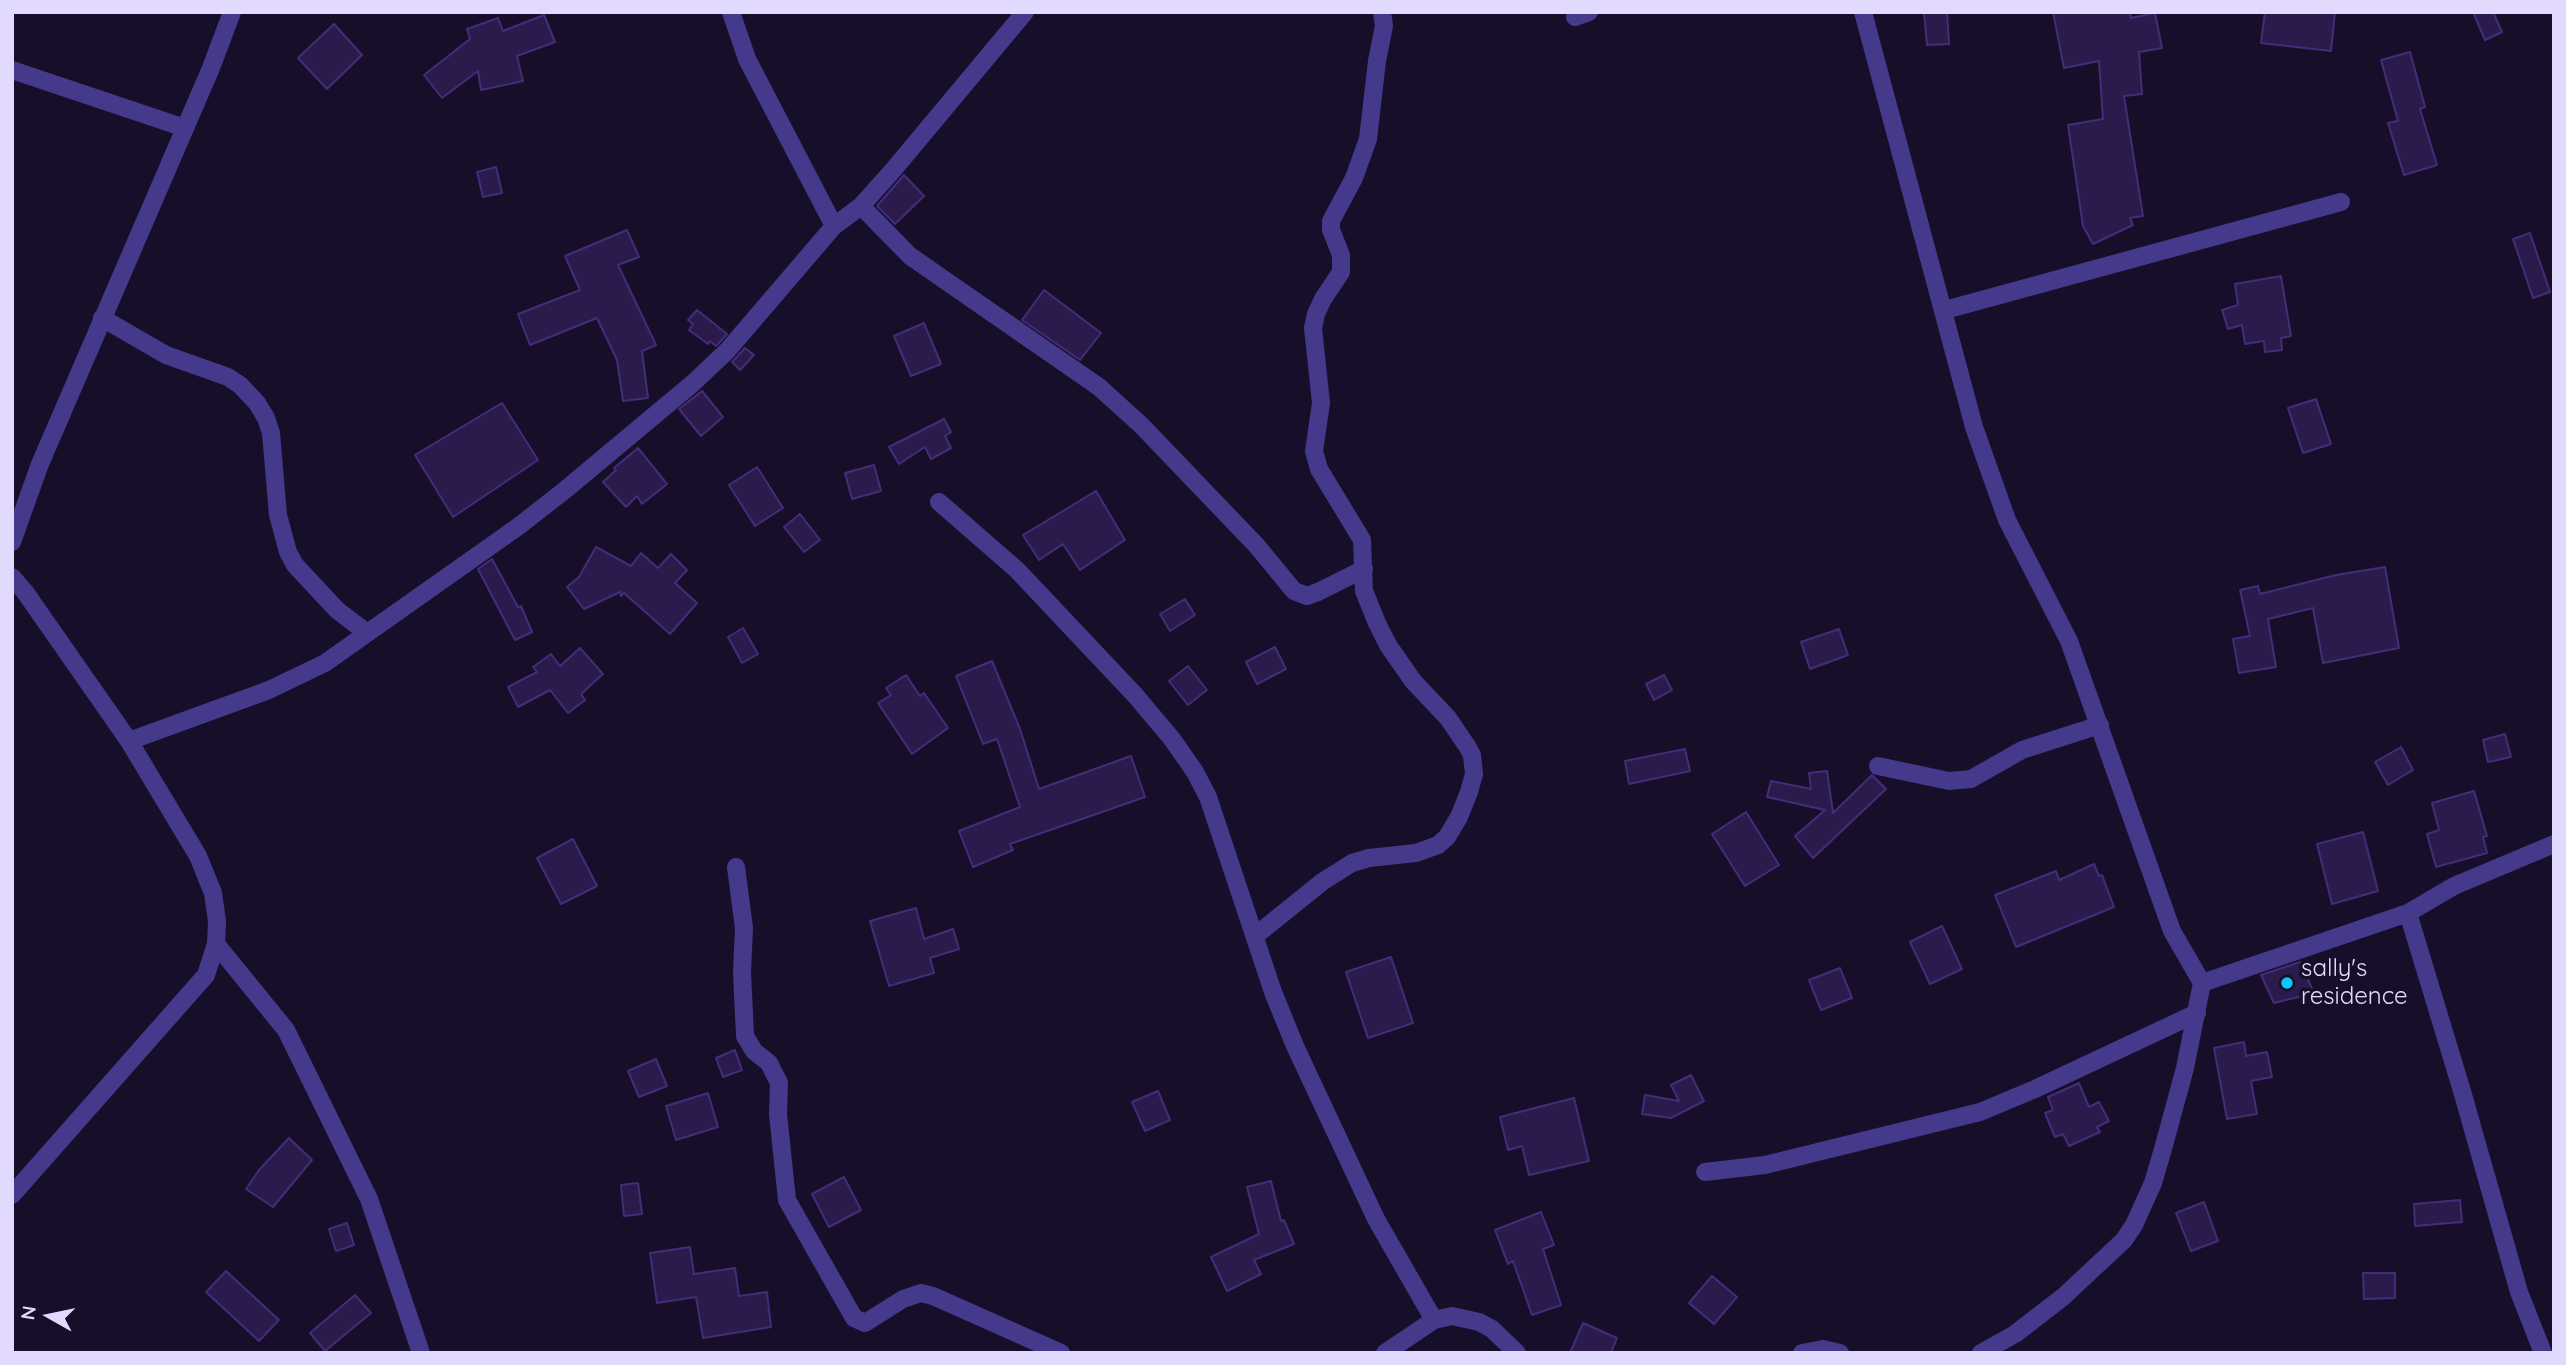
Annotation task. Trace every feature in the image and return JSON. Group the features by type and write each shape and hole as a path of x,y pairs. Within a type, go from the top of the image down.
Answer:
{"street":[{"path":"12,542 40,464 211,68 232,12"},
{"path":"731,12 747,59 834,226"},
{"path":"129,741 269,691 326,663 519,526 692,384 727,351 834,226 861,205 1025,12"},
{"path":"1255,936 1322,882 1352,863 1368,858 1430,850 1438,845 1452,829 1474,774 1472,755 1448,718 1413,681 1388,645 1364,591 1362,540 1316,460 1315,441 1321,403 1313,328 1323,299 1341,272 1341,255 1331,230 1331,221 1354,178 1368,139 1384,26 1382,12"},
{"path":"1863,12 1945,310 1974,428 2007,520 2069,641 2172,931 2202,983 2163,1149 2153,1183 2134,1225 2124,1240 2063,1297 2015,1334 1981,1353"},
{"path":"12,70 185,128"},
{"path":"1945,310 2341,202"},
{"path":"861,205 910,256 1099,387 1141,425 1257,546 1294,591 1307,596 1364,569"},
{"path":"102,318 166,355 228,377 257,403 271,433 278,515 288,552 295,565 337,610 367,633"},
{"path":"939,502 1017,570 1135,695 1172,739 1195,772 1208,797 1217,832 1273,992 1295,1046 1376,1219 1434,1320"},
{"path":"12,577 129,741 198,856 213,893 217,922 216,944 206,975 12,1195"},
{"path":"1878,766 1950,781 1962,781 1971,779 2022,751 2100,725"},
{"path":"2202,983 2408,912 2454,886 2554,844"},
{"path":"736,867 744,928 742,972 746,1036 754,1051 769,1063 779,1083 778,1114 787,1200 855,1318 865,1323 903,1299 921,1293 1061,1353"},
{"path":"2408,912 2519,1292 2543,1353"},
{"path":"216,944 286,1030 369,1199 421,1353"},
{"path":"1705,1172 1765,1165 1980,1112 2197,1013"},
{"path":"1385,1353 1434,1320 1452,1316 1479,1322 1492,1329 1517,1353"},
{"path":"1802,1353 1823,1349 1840,1353"}],"building":[{"path":"1924,12 1947,12 1949,44 1927,45"},
{"path":"2053,12 2130,12 2131,18 2155,13 2162,48 2139,52 2142,94 2124,96 2143,216 2130,218 2133,225 2093,244 2083,226 2068,125 2103,119 2099,61 2064,68"},
{"path":"2265,12 2335,12 2331,51 2261,43"},
{"path":"2473,12 2493,12 2502,32 2485,40"},
{"path":"544,15 555,42 517,56 523,81 481,90 478,71 442,98 424,75 470,39 467,29 498,18 503,31"},
{"path":"334,24 362,55 327,89 298,58"},
{"path":"2410,52 2425,107 2420,109 2437,165 2404,175 2388,123 2398,121 2381,60"},
{"path":"496,167 502,193 483,197 477,172"},
{"path":"904,175 924,196 895,224 877,206"},
{"path":"627,230 639,257 618,265 656,345 642,351 648,398 623,401 617,360 597,318 530,345 518,314 580,290 565,256"},
{"path":"2530,233 2550,292 2533,298 2513,239"},
{"path":"2281,276 2291,336 2281,338 2282,350 2265,352 2264,341 2245,344 2242,325 2228,329 2222,310 2238,305 2235,284"},
{"path":"1044,290 1101,333 1080,360 1022,320"},
{"path":"697,310 727,334 716,346 710,341 708,344 689,330 693,324 688,320"},
{"path":"924,323 941,364 911,376 894,336"},
{"path":"745,348 754,355 740,370 732,362"},
{"path":"702,391 723,417 701,436 679,409"},
{"path":"2316,399 2331,444 2303,453 2288,408"},
{"path":"502,403 538,460 453,517 415,455"},
{"path":"944,419 951,432 945,436 951,448 931,459 925,447 899,464 889,447"},
{"path":"638,448 667,484 642,504 637,496 626,507 603,482 616,470 614,468"},
{"path":"874,465 881,491 852,499 845,473"},
{"path":"757,467 783,508 755,526 729,485"},
{"path":"1096,491 1125,540 1080,570 1063,544 1039,560 1023,535"},
{"path":"800,514 820,540 804,552 784,527"},
{"path":"596,547 631,566 641,553 658,568 671,554 687,570 675,583 697,603 670,634 624,593 621,596 620,592 584,609 567,587 579,577"},
{"path":"492,559 518,607 521,606 532,632 515,640 478,569"},
{"path":"2385,567 2399,648 2323,663 2313,608 2268,619 2276,667 2239,673 2233,639 2250,636 2240,590 2258,586 2260,594 2336,575"},
{"path":"1185,599 1195,615 1170,631 1160,614"},
{"path":"743,628 758,654 742,663 728,637"},
{"path":"1839,629 1848,655 1810,669 1801,642"},
{"path":"1275,647 1286,669 1257,684 1246,662"},
{"path":"580,648 603,674 581,694 585,700 568,713 550,690 518,707 508,687 537,672 533,667 551,654 560,666"},
{"path":"992,661 1020,729 1039,789 1131,756 1145,797 1010,844 1013,850 973,867 959,831 1020,807 997,739 983,744 956,676"},
{"path":"1188,666 1207,690 1188,705 1169,681"},
{"path":"906,675 920,696 924,693 948,728 912,754 878,703 891,695 886,688"},
{"path":"1664,675 1672,690 1654,700 1646,684"},
{"path":"2505,734 2511,757 2488,762 2483,740"},
{"path":"2401,747 2413,770 2388,785 2375,762"},
{"path":"1685,749 1690,771 1629,784 1625,761"},
{"path":"1827,771 1833,813 1872,775 1886,789 1813,858 1795,836 1825,810 1767,797 1771,781 1811,789 1809,773"},
{"path":"2474,791 2487,836 2483,837 2487,853 2436,867 2427,834 2439,830 2432,803"},
{"path":"1746,812 1779,865 1745,886 1712,834"},
{"path":"2363,832 2378,891 2332,904 2317,844"},
{"path":"573,839 597,886 561,904 537,858"},
{"path":"2094,864 2099,876 2102,875 2114,907 2016,947 1995,895 2056,871 2059,880"},
{"path":"916,908 924,939 953,929 959,949 930,958 934,973 889,986 870,921"},
{"path":"1942,926 1962,969 1930,984 1910,942"},
{"path":"1391,957 1413,1023 1368,1038 1346,972"},
{"name":"sally's residence","path":"2300,962 2314,993 2274,1003 2261,975"},
{"path":"1840,968 1852,998 1821,1010 1809,980"},
{"path":"2244,1042 2246,1056 2267,1052 2272,1077 2251,1081 2257,1114 2227,1119 2214,1048"},
{"path":"735,1050 742,1070 723,1077 716,1058"},
{"path":"656,1059 667,1086 639,1097 628,1071"},
{"path":"1691,1075 1704,1101 1671,1118 1642,1114 1645,1095 1679,1101 1671,1085"},
{"path":"2079,1083 2089,1107 2099,1102 2109,1121 2097,1127 2100,1132 2069,1146 2063,1134 2055,1137 2045,1113 2053,1110 2048,1097"},
{"path":"1158,1091 1170,1120 1145,1131 1132,1102"},
{"path":"708,1093 718,1127 676,1140 666,1106"},
{"path":"1574,1098 1589,1161 1529,1175 1522,1146 1508,1150 1500,1117"},
{"path":"289,1138 312,1160 273,1207 246,1189 259,1170"},
{"path":"844,1177 861,1210 829,1227 812,1194"},
{"path":"1271,1181 1281,1221 1284,1220 1294,1244 1254,1260 1261,1274 1227,1291 1211,1257 1259,1234 1247,1187"},
{"path":"638,1183 642,1214 624,1216 621,1185"},
{"path":"2460,1200 2462,1222 2415,1226 2414,1204"},
{"path":"2204,1202 2218,1241 2191,1251 2176,1213"},
{"path":"1541,1212 1554,1245 1543,1249 1561,1305 1532,1315 1513,1261 1508,1264 1495,1230"},
{"path":"347,1223 354,1245 336,1251 329,1229"},
{"path":"690,1247 694,1274 735,1268 739,1296 767,1292 771,1327 703,1338 696,1297 657,1303 650,1253"},
{"path":"226,1271 279,1320 259,1341 206,1292"},
{"path":"2363,1273 2395,1273 2395,1298 2364,1299"},
{"path":"1712,1276 1737,1297 1714,1324 1689,1303"},
{"path":"355,1295 371,1313 325,1351 310,1333"},
{"path":"1583,1323 1617,1338 1611,1353 1570,1353"}],"place":[{"name":"sally's residence","path":"2287,983"}]}
